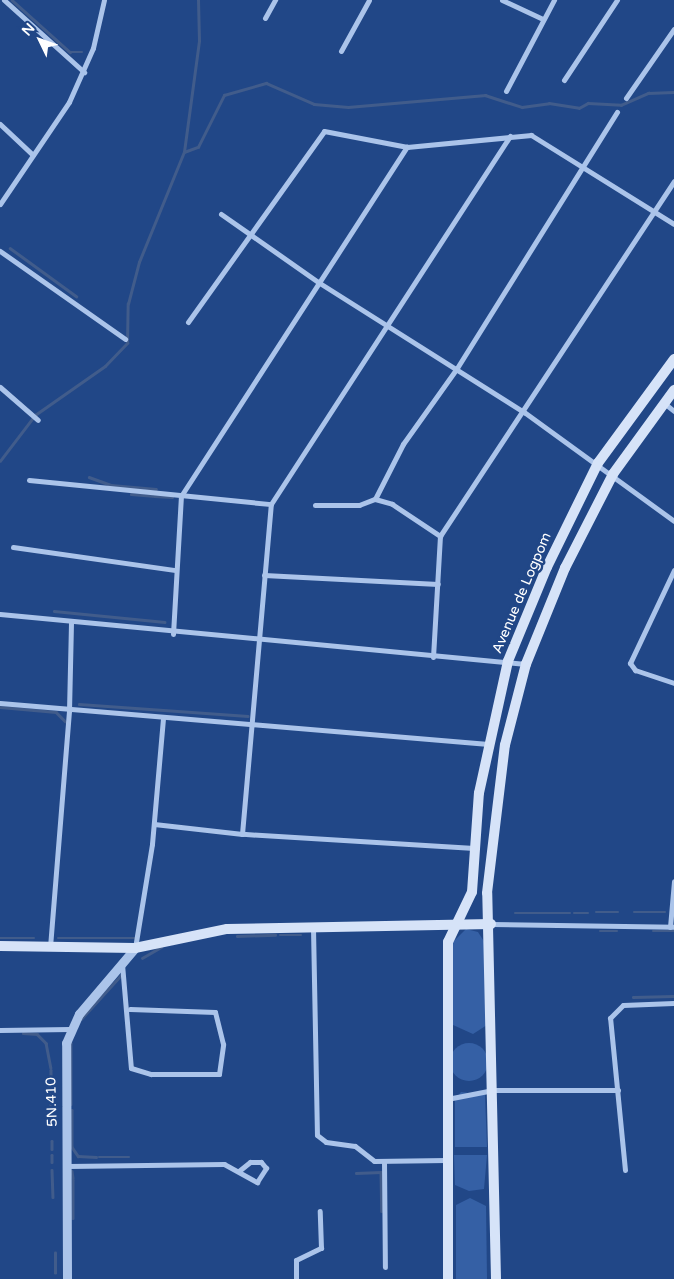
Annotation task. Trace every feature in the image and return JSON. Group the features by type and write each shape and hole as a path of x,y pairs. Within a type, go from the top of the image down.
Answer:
{"main road":[{"name":"Avenue de Logpom","path":"448,1279 446,1160 448,942 468,907 488,744 508,661 546,567 598,463 674,359"},
{"path":"496,1279 490,874 505,745 526,664 564,568 612,474 674,390"},
{"path":"0,946 135,948 210,930 458,922 491,924"}],"street":[{"path":"4,0 84,72"},
{"path":"0,204 33,155 84,72 104,0"},
{"path":"265,18 276,0"},
{"path":"341,51 369,0"},
{"path":"502,0 543,19"},
{"path":"506,91 554,0"},
{"path":"564,80 617,0"},
{"path":"626,98 674,29"},
{"path":"374,499 403,444 457,368 617,112"},
{"path":"0,124 33,155"},
{"path":"188,322 324,131 407,147 531,135 583,165 674,224"},
{"path":"242,834 254,726 258,640 271,504 510,136"},
{"path":"173,634 175,570 181,496 407,147"},
{"path":"433,657 440,536 524,412 653,210 674,181"},
{"path":"221,214 318,282 388,323 524,412 598,463 674,521"},
{"path":"0,251 125,339"},
{"path":"0,387 38,420"},
{"path":"664,403 674,411"},
{"path":"29,480 271,504"},
{"path":"315,505 359,505 374,499 392,504 440,536"},
{"path":"13,547 175,570"},
{"path":"674,570 630,662 636,670 674,682"},
{"path":"264,575 438,584"},
{"path":"0,614 173,634 526,664"},
{"path":"50,947 69,711 71,621"},
{"path":"0,703 69,711 488,744"},
{"path":"135,948 154,824 163,718"},
{"path":"154,824 242,834 474,848"},
{"path":"491,924 672,927 674,881"},
{"path":"313,928 318,1135 326,1142 355,1146 371,1160 384,1162 446,1160"},
{"name":"5N.410","path":"67,1279 68,1166 65,1058 70,1029 135,948"},
{"path":"122,963 130,1009 130,1064 135,1071 219,1074 223,1044 215,1012 130,1009"},
{"path":"625,1170 613,1013 623,1005 674,1004"},
{"path":"0,1030 70,1029"},
{"path":"447,1099 493,1090 618,1090"},
{"path":"68,1166 218,1163 239,1171 257,1182 266,1168 261,1162 250,1162 239,1171"},
{"path":"384,1162 384,1267"},
{"path":"296,1279 296,1260 321,1248 320,1211"}],"shaded area":[{"path":"466,929 478,932 485,943 487,1025 473,1034 453,1025 452,943"},
{"path":"469,1043 482,1049 488,1062 482,1075 469,1081 456,1075 450,1062 456,1049"},
{"path":"461,1092 485,1095 487,1147 455,1147 455,1100"},
{"path":"454,1155 487,1155 484,1189 469,1191 455,1185"},
{"path":"470,1198 486,1206 487,1279 456,1279 456,1205"}],"waterway":[{"path":"12,0 70,52 82,52"},
{"path":"0,461 35,415 105,366 127,343 128,304 139,262 184,152 199,41 198,0"},
{"path":"184,152 198,147 224,95 266,83 314,104 348,107 485,95 522,107 549,103 579,108 588,103 621,105 648,93 674,92"},
{"path":"10,248 76,296"},
{"path":"89,477 111,485 156,489"},
{"path":"131,494 152,496"},
{"path":"154,496 172,497"},
{"path":"54,611 164,622"},
{"path":"79,704 248,716"},
{"path":"0,707 56,712 65,721"},
{"path":"596,912 618,912"},
{"path":"634,912 665,912"},
{"path":"515,913 570,913"},
{"path":"574,913 588,913"},
{"path":"600,931 617,931"},
{"path":"653,931 674,931"},
{"path":"237,936 275,935"},
{"path":"280,935 301,935"},
{"path":"0,938 34,938"},
{"path":"58,938 136,938"},
{"path":"142,958 161,947"},
{"path":"81,1019 121,975"},
{"path":"633,997 674,996"},
{"path":"23,1033 37,1034 46,1043 51,1068"},
{"path":"71,1043 71,1104"},
{"path":"51,1070 51,1080"},
{"path":"51,1082 51,1095"},
{"path":"51,1097 51,1107"},
{"path":"72,1110 72,1147 78,1156 96,1157"},
{"path":"52,1141 52,1149"},
{"path":"52,1155 52,1162"},
{"path":"99,1157 129,1157"},
{"path":"52,1170 53,1197"},
{"path":"72,1171 73,1178"},
{"path":"356,1173 381,1172 382,1211"},
{"path":"73,1180 73,1218"},
{"path":"55,1253 55,1273"}]}
